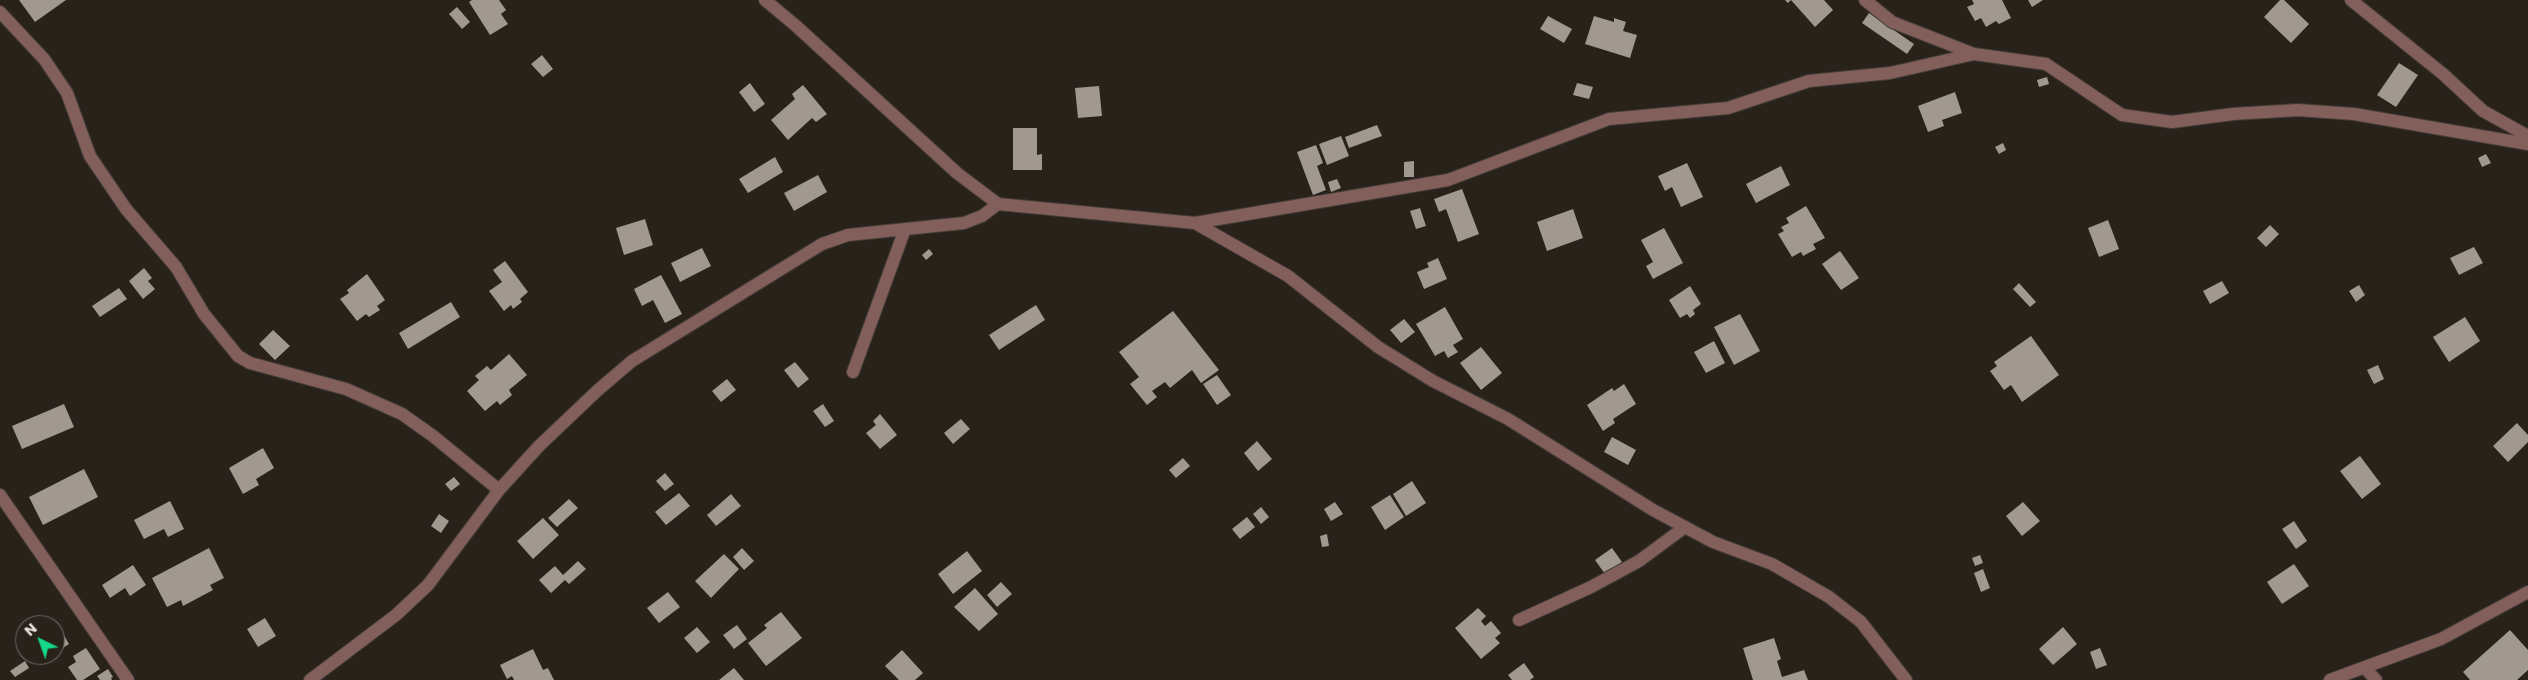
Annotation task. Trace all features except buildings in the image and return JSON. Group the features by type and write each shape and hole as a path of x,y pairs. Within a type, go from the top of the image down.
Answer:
{"street":[{"path":"765,0 796,25 957,173 998,204 1194,223 1448,180 1610,119 1728,108 1809,81 1890,73 1974,54"},
{"path":"1865,0 1892,22 1974,54 2046,64 2122,115 2172,122 2234,114 2298,110 2354,114 2528,144"},
{"path":"2361,3 2444,74 2483,111 2528,136"},
{"path":"0,12 44,59 67,92 90,156 126,209 176,267 204,314 238,356 250,363 346,389 402,414 433,436 499,490"},
{"path":"310,680 396,615 428,585 499,490 539,446 598,390 632,361 822,244 848,235 964,223 982,216 998,204"},
{"path":"1194,223 1288,276 1378,347 1433,380 1508,420 1586,469 1685,527 1713,542 1772,564 1829,597 1861,622 1906,680"},
{"path":"852,372 905,229"},
{"path":"0,495 128,680"},
{"path":"1519,620 1592,587 1639,561 1685,527"},
{"path":"2330,680 2441,639 2528,592"},
{"path":"2365,668 2376,680"}]}
